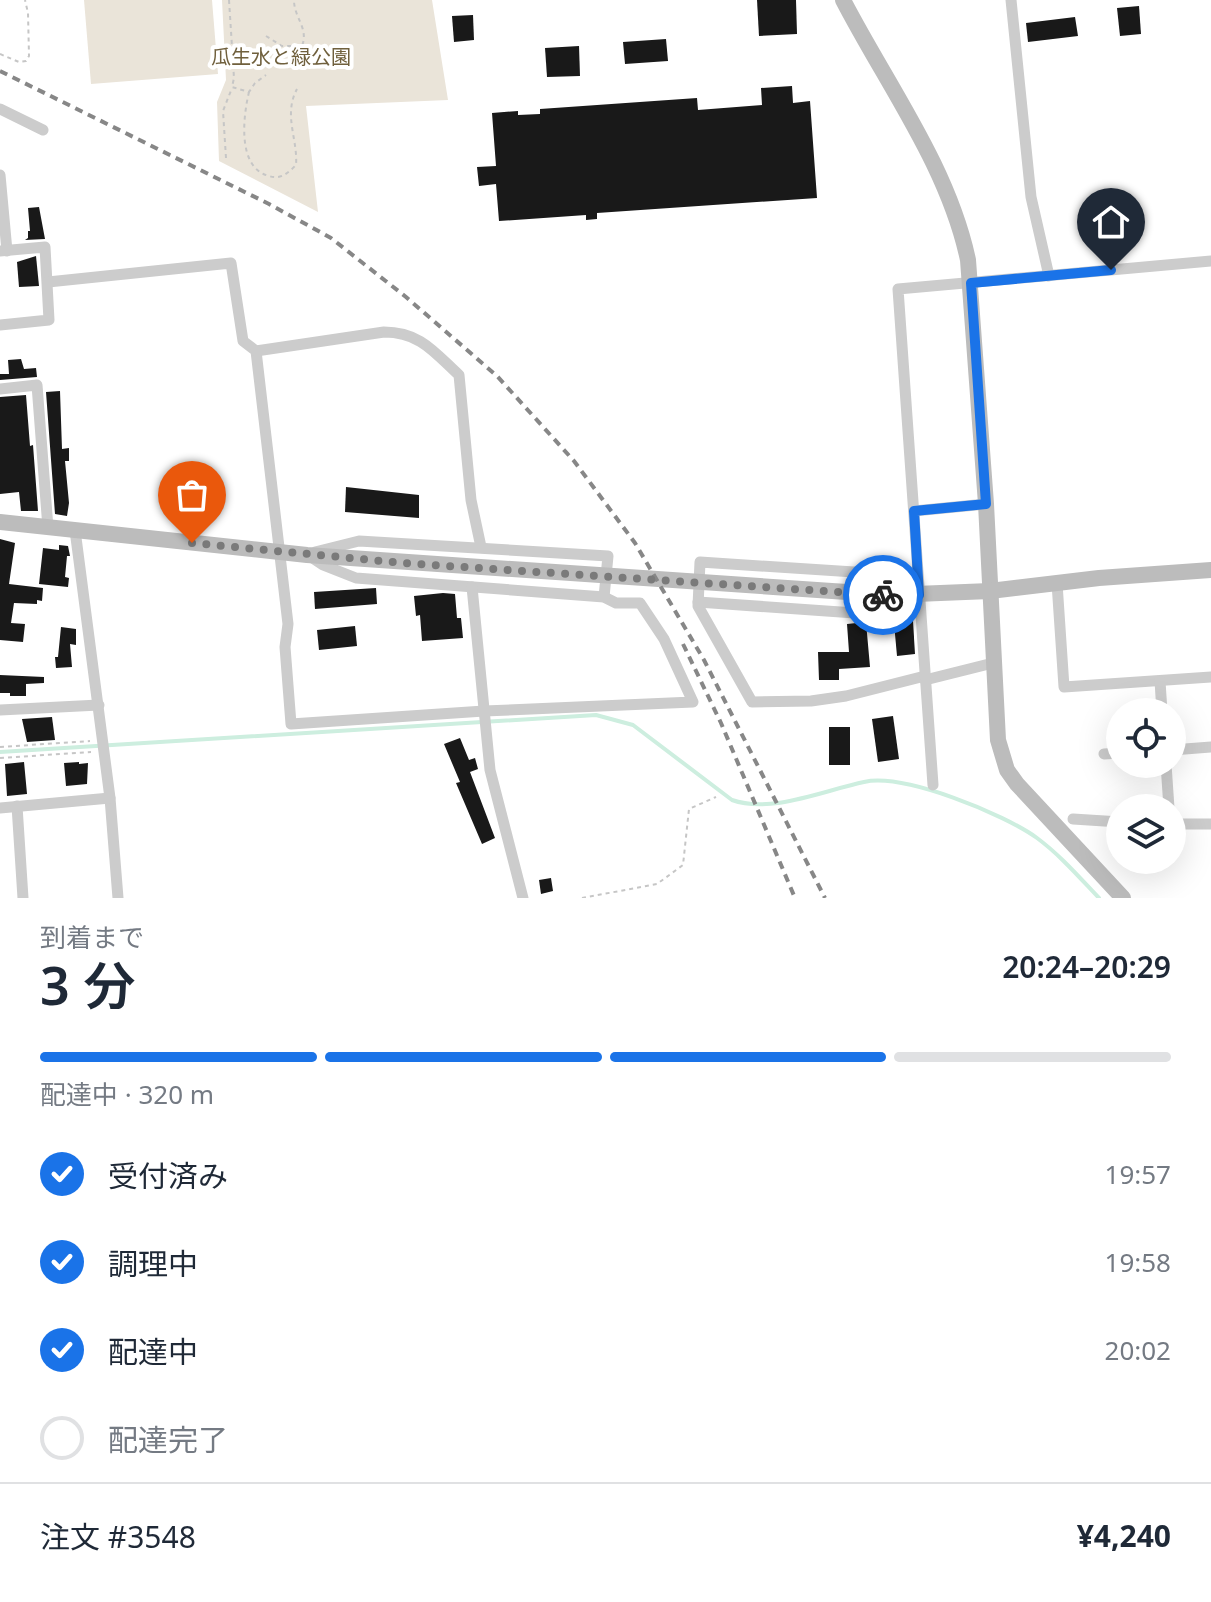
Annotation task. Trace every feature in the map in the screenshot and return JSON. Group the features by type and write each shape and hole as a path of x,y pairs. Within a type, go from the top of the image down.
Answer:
{"street":[{"path":"843,0 947,191 960,226 971,283 998,740 1007,770 1044,815 1123,898"},
{"path":"1011,0 1031,197 1049,276"},
{"path":"0,109 43,130"},
{"path":"0,175 4,251 45,247 49,320 0,325"},
{"path":"933,785 916,595 914,511 898,289 1211,261"},
{"path":"48,282 231,263 243,341 256,351 288,624 285,647 291,724 484,716 693,702 664,639 640,603 616,603 604,597 356,578 307,555"},
{"path":"256,351 384,332 403,333 421,340 459,375 471,500 481,547"},
{"path":"0,389 37,385 48,528"},
{"path":"914,511 986,504"},
{"path":"0,522 307,555 916,595 1211,570"},
{"path":"75,530 104,745 118,898"},
{"path":"307,555 359,541 608,556 604,597"},
{"path":"916,595 902,581 885,574 700,562 698,606 752,702 811,701 846,696 993,663"},
{"path":"1057,583 1064,687 1211,677"},
{"path":"472,587 490,770 523,898"},
{"path":"698,600 869,614 916,595"},
{"path":"1160,681 1161,698"},
{"path":"0,710 99,705"},
{"path":"1186,749 1211,747"},
{"path":"0,808 110,798"},
{"path":"17,806 23,898"},
{"path":"1073,819 1106,821"},
{"path":"1186,824 1211,824"}],"path":[{"path":"0,54 19,62 26,61 29,56 25,0"},
{"path":"226,158 223,111 234,78 229,0"},
{"path":"266,36 282,46 302,46 304,26 294,7 294,0"},
{"path":"266,75 249,92 244,134 252,164 260,173 272,178 284,176 296,165 297,152 289,114 297,89"},
{"path":"232,87 249,92"},
{"path":"0,747 104,745"},
{"path":"0,758 104,745"},
{"path":"582,898 657,884 683,865 689,809 716,797"}],"green space":[{"path":"84,0 212,0 218,74 91,84"},
{"name":"瓜生水と緑公園","path":"222,0 432,0 448,100 306,106 318,212 219,161 217,102 226,80"}],"building":[{"path":"757,0 796,0 797,34 759,36"},
{"path":"1139,6 1141,34 1120,36 1117,8"},
{"path":"473,15 474,40 454,42 452,16"},
{"path":"1075,17 1078,36 1028,42 1026,23"},
{"path":"666,39 668,61 625,64 623,42"},
{"path":"579,46 580,76 547,77 545,48"},
{"path":"792,86 793,103 810,101 817,198 597,213 597,219 586,220 586,215 499,221 496,184 479,186 477,167 496,166 492,113 518,111 518,115 540,114 540,109 697,98 698,110 762,105 761,88"},
{"path":"39,207 45,239 25,240 30,231 28,208"},
{"path":"36,256 39,286 19,287 17,262"},
{"path":"21,359 24,369 36,368 37,377 0,380 0,374 9,374 8,360"},
{"path":"60,391 62,449 69,448 69,461 65,461 69,503 67,516 55,514 46,392"},
{"path":"26,395 38,511 21,511 19,492 0,494 0,397"},
{"path":"346,487 419,495 419,518 345,512"},
{"path":"0,539 15,543 9,584 43,588 42,601 37,600 37,604 14,603 11,623 25,624 23,642 0,640"},
{"path":"59,545 68,546 70,556 67,556 65,577 69,578 68,587 39,584 43,548 59,550"},
{"path":"376,588 377,604 315,609 314,592"},
{"path":"455,594 463,638 422,641 420,615 416,616 414,596"},
{"path":"913,621 915,654 897,656 894,623"},
{"path":"866,622 870,667 839,669 839,680 819,680 818,652 849,652 847,624"},
{"path":"355,626 357,646 319,650 317,630"},
{"path":"61,627 76,629 76,645 70,644 72,667 56,668"},
{"path":"0,675 44,677 44,683 26,684 26,696 10,696 10,693 0,693"},
{"path":"893,716 899,759 878,762 872,719"},
{"path":"52,717 55,740 27,742 22,719"},
{"path":"829,727 850,727 850,765 829,765"},
{"path":"460,738 469,760 475,758 478,769 470,772 495,838 482,844 456,783 460,782 444,744"},
{"path":"24,762 27,794 7,796 5,764"},
{"path":"64,763 88,763 87,784 66,786"},
{"path":"551,878 553,891 541,894 539,880"}],"waterway":[{"path":"0,752 596,715 633,725 732,800 747,804 781,803 864,782 882,781 928,789 978,807 1037,838 1099,898"}],"railway":[{"path":"0,71 269,204 331,238 406,297 497,376 574,461 635,543 704,660 825,898"},
{"path":"683,644 721,723 795,898"}],"way so far":[{"path":"192,543 403,563 883,595"}],"route":[{"path":"883,595 919,595 914,511 986,504 971,283 1111,270"}]}
